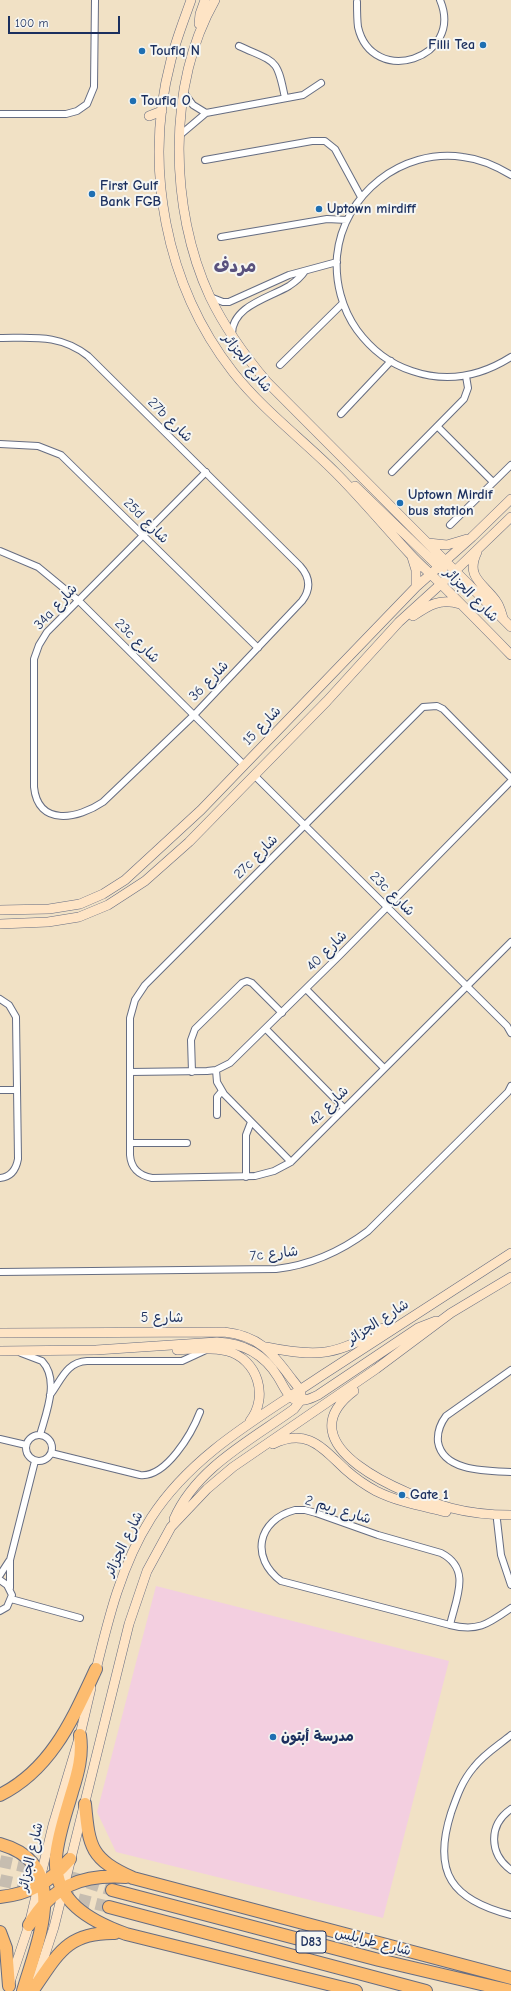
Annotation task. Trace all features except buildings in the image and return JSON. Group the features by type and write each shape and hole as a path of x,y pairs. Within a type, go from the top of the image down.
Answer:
{"highway":[{"path":"0,1795 29,1777 48,1758 68,1727 96,1669"},
{"path":"80,1735 80,1763 57,1849 56,1874 63,1889 74,1906 88,1918 102,1926 126,1934 356,1991"},
{"path":"85,1804 88,1837 95,1852 109,1866 133,1878 511,1978"},
{"path":"0,1844 22,1855 32,1864 41,1883 46,1902 30,1991"},
{"path":"0,1897 19,1894 41,1883 56,1874 70,1859"},
{"path":"29,1925 46,1902 63,1889 78,1881 92,1877 133,1878"},
{"name":"شارع طرابلس","path":"112,1890 379,1960 511,1991"},
{"name":"D83","path":"109,1907 426,1991"},
{"path":"0,1932 7,1952 8,1988"},
{"path":"30,1991 61,1952 76,1940 97,1933 126,1934"}],"main road":[{"name":"شارع الجزائر","path":"191,0 171,60 162,111 160,164 163,210 175,263 190,300 213,343 244,385 268,410 335,472 412,556 511,655"},
{"path":"200,32 200,14 205,0"},
{"name":"شارع الجزائر","path":"215,0 200,32 184,93 180,135 181,177 189,234 197,262 210,297 232,336 256,369 279,395 428,544 442,565 454,572 511,627"},
{"path":"149,116 162,111"},
{"path":"335,472 352,484 442,565"},
{"name":"شارع 15","path":"0,910 58,908 80,904 103,894 136,871 201,810 416,587 442,565 511,499"},
{"name":"شارع 15","path":"0,924 33,923 79,917 108,905 145,881 188,842 327,701 399,622 511,517"},
{"path":"428,544 447,545 472,537"},
{"path":"479,548 473,563 474,576 497,602 504,620"},
{"path":"412,556 416,570 416,587"},
{"path":"399,622 434,603 444,601 461,604"},
{"path":"188,842 184,841 183,835 196,820 201,810"},
{"name":"شارع الجزائر","path":"8,1988 41,1883 53,1825 80,1735 96,1669 122,1578 131,1555 152,1517 164,1499 196,1465 248,1424 511,1253"},
{"path":"171,1527 211,1485 255,1451 376,1369 441,1320 511,1277"},
{"path":"265,1346 299,1353 339,1350 355,1344 390,1325 411,1317"},
{"path":"290,1397 301,1400 318,1395 418,1328 441,1320"},
{"name":"شارع 5","path":"0,1333 216,1332 239,1335 265,1346 274,1354 300,1390"},
{"name":"شارع 5","path":"4,1351 96,1350 207,1342 236,1343 254,1351 269,1364 290,1397"},
{"path":"96,1350 208,1349 229,1351 242,1358 252,1369 257,1378 260,1395 256,1410 248,1424"},
{"path":"376,1369 369,1379 345,1398 337,1407 332,1423 332,1434 338,1446 359,1466 378,1479 438,1504 488,1514 511,1515"},
{"path":"30,1991 54,1927 129,1624 147,1570 171,1527 183,1501 195,1486 219,1463 294,1409 301,1400 300,1390"},
{"path":"255,1451 286,1439 300,1438 314,1441 326,1449 346,1470 365,1484 386,1496 412,1505 467,1517 511,1520"},
{"path":"412,1505 410,1498 414,1494"}],"street":[{"path":"0,114 66,114 78,111 87,104 94,87 96,0"},
{"path":"357,2 358,28 367,45 379,56 399,61 420,57 436,43 444,23 443,8 440,0"},
{"path":"239,46 276,64 281,75 286,98"},
{"path":"180,135 206,114 308,93 320,83"},
{"path":"184,93 193,105 206,114"},
{"path":"205,160 312,141 325,141 334,149 361,197"},
{"path":"511,175 497,167 469,158 446,156 428,157 413,161 393,170 372,186 361,197 347,220 340,241 337,262 338,283 343,303 351,320 370,346 391,361 404,368 427,375 450,377 466,376 483,372 511,357"},
{"path":"221,237 327,219 347,220"},
{"path":"210,297 223,302 230,302 289,274 337,262"},
{"path":"232,336 233,323 241,313 290,286 305,271"},
{"path":"280,365 343,303"},
{"name":"27b شارع","path":"0,338 51,339 71,344 80,350 206,472 300,566"},
{"path":"341,414 391,361"},
{"path":"392,472 464,399 468,388 466,376"},
{"path":"438,427 493,482"},
{"name":"25d شارع","path":"0,444 38,446 61,455 258,648"},
{"path":"450,525 511,465"},
{"name":"34a شارع","path":"103,802 85,812 75,815 55,816 42,808 34,795 34,674 36,652 47,632 206,472"},
{"name":"23c شارع","path":"0,551 38,567 78,600 244,766"},
{"name":"شارع 36","path":"103,802 194,715 306,596 309,583 308,576 300,566"},
{"name":"27c شارع","path":"130,1154 130,1018 139,992 417,711 430,706 443,708 511,780"},
{"name":"23c شارع","path":"254,775 507,1026 511,1033"},
{"name":"شارع 40","path":"130,1072 192,1072 216,1070 230,1063 388,907 511,780"},
{"name":"شارع 42","path":"130,1154 133,1168 145,1176 246,1177 274,1171 291,1162 511,942"},
{"path":"192,1072 191,1040 195,1029 242,983 247,981 252,983 282,1013"},
{"path":"306,989 384,1068"},
{"path":"0,999 14,1010 16,1024 17,1090 17,1165 10,1175 0,1178"},
{"path":"266,1029 344,1108"},
{"path":"216,1070 217,1082 222,1091 291,1162"},
{"name":"7c شارع","path":"0,1272 276,1269 316,1260 348,1246 368,1231 509,1089"},
{"path":"0,1090 17,1090"},
{"path":"217,1115 217,1097 222,1091"},
{"path":"246,1177 246,1135 251,1122"},
{"path":"130,1144 187,1143"},
{"path":"50,1395 68,1368 77,1363 87,1361 182,1361 208,1349"},
{"path":"4,1351 33,1356 42,1361 49,1374 50,1395 40,1435"},
{"path":"511,1370 446,1416 439,1427 438,1439 442,1452 451,1462 457,1465 484,1470 511,1472"},
{"path":"51,1453 136,1474 152,1475 162,1469 187,1439 200,1412"},
{"path":"40,1435 49,1440 52,1448 51,1453 45,1460 35,1461 27,1455 26,1445 31,1437 40,1435"},
{"path":"0,1439 26,1445"},
{"path":"0,1616 2,1610 11,1599 10,1560 35,1461"},
{"name":"شارع ريم 2","path":"450,1624 460,1579 455,1563 445,1555 378,1535 305,1510 295,1510 284,1513 275,1518 268,1526 263,1536 261,1546 262,1556 272,1575 281,1581 463,1628 478,1628 492,1621 511,1608"},
{"path":"497,1520 501,1555 511,1585"},
{"path":"0,1575 10,1560"},
{"path":"0,1580 10,1588"},
{"path":"11,1599 80,1618"},
{"path":"511,1735 479,1761 467,1775 458,1793 446,1831 443,1848 448,1874 464,1895 482,1906 511,1915"},
{"path":"511,1809 500,1819 496,1826 493,1843 499,1858 511,1870"}],"shaded area":[{"name":"مدرسة أبتون","path":"156,1586 449,1661 383,1918 116,1852 97,1812"}],"tunnel":[{"path":"0,1861 67,1876 112,1890"},
{"path":"0,1880 40,1889"},
{"path":"61,1895 109,1907"}],"place":[{"name":"Filli Tea","path":"483,45"},
{"name":"Toufiq N","path":"142,51"},
{"name":"Toufiq O","path":"133,101"},
{"name":"First Gulf Bank FGB","path":"92,194"},
{"name":"Uptown mirdiff","path":"319,209"},
{"name":"Uptown Mirdif bus station","path":"400,503"},
{"name":"Gate 1","path":"402,1495"},
{"name":"مدرسة أبتون","path":"273,1737"}],"district":[{"name":"مردف","path":"235,267"}]}
